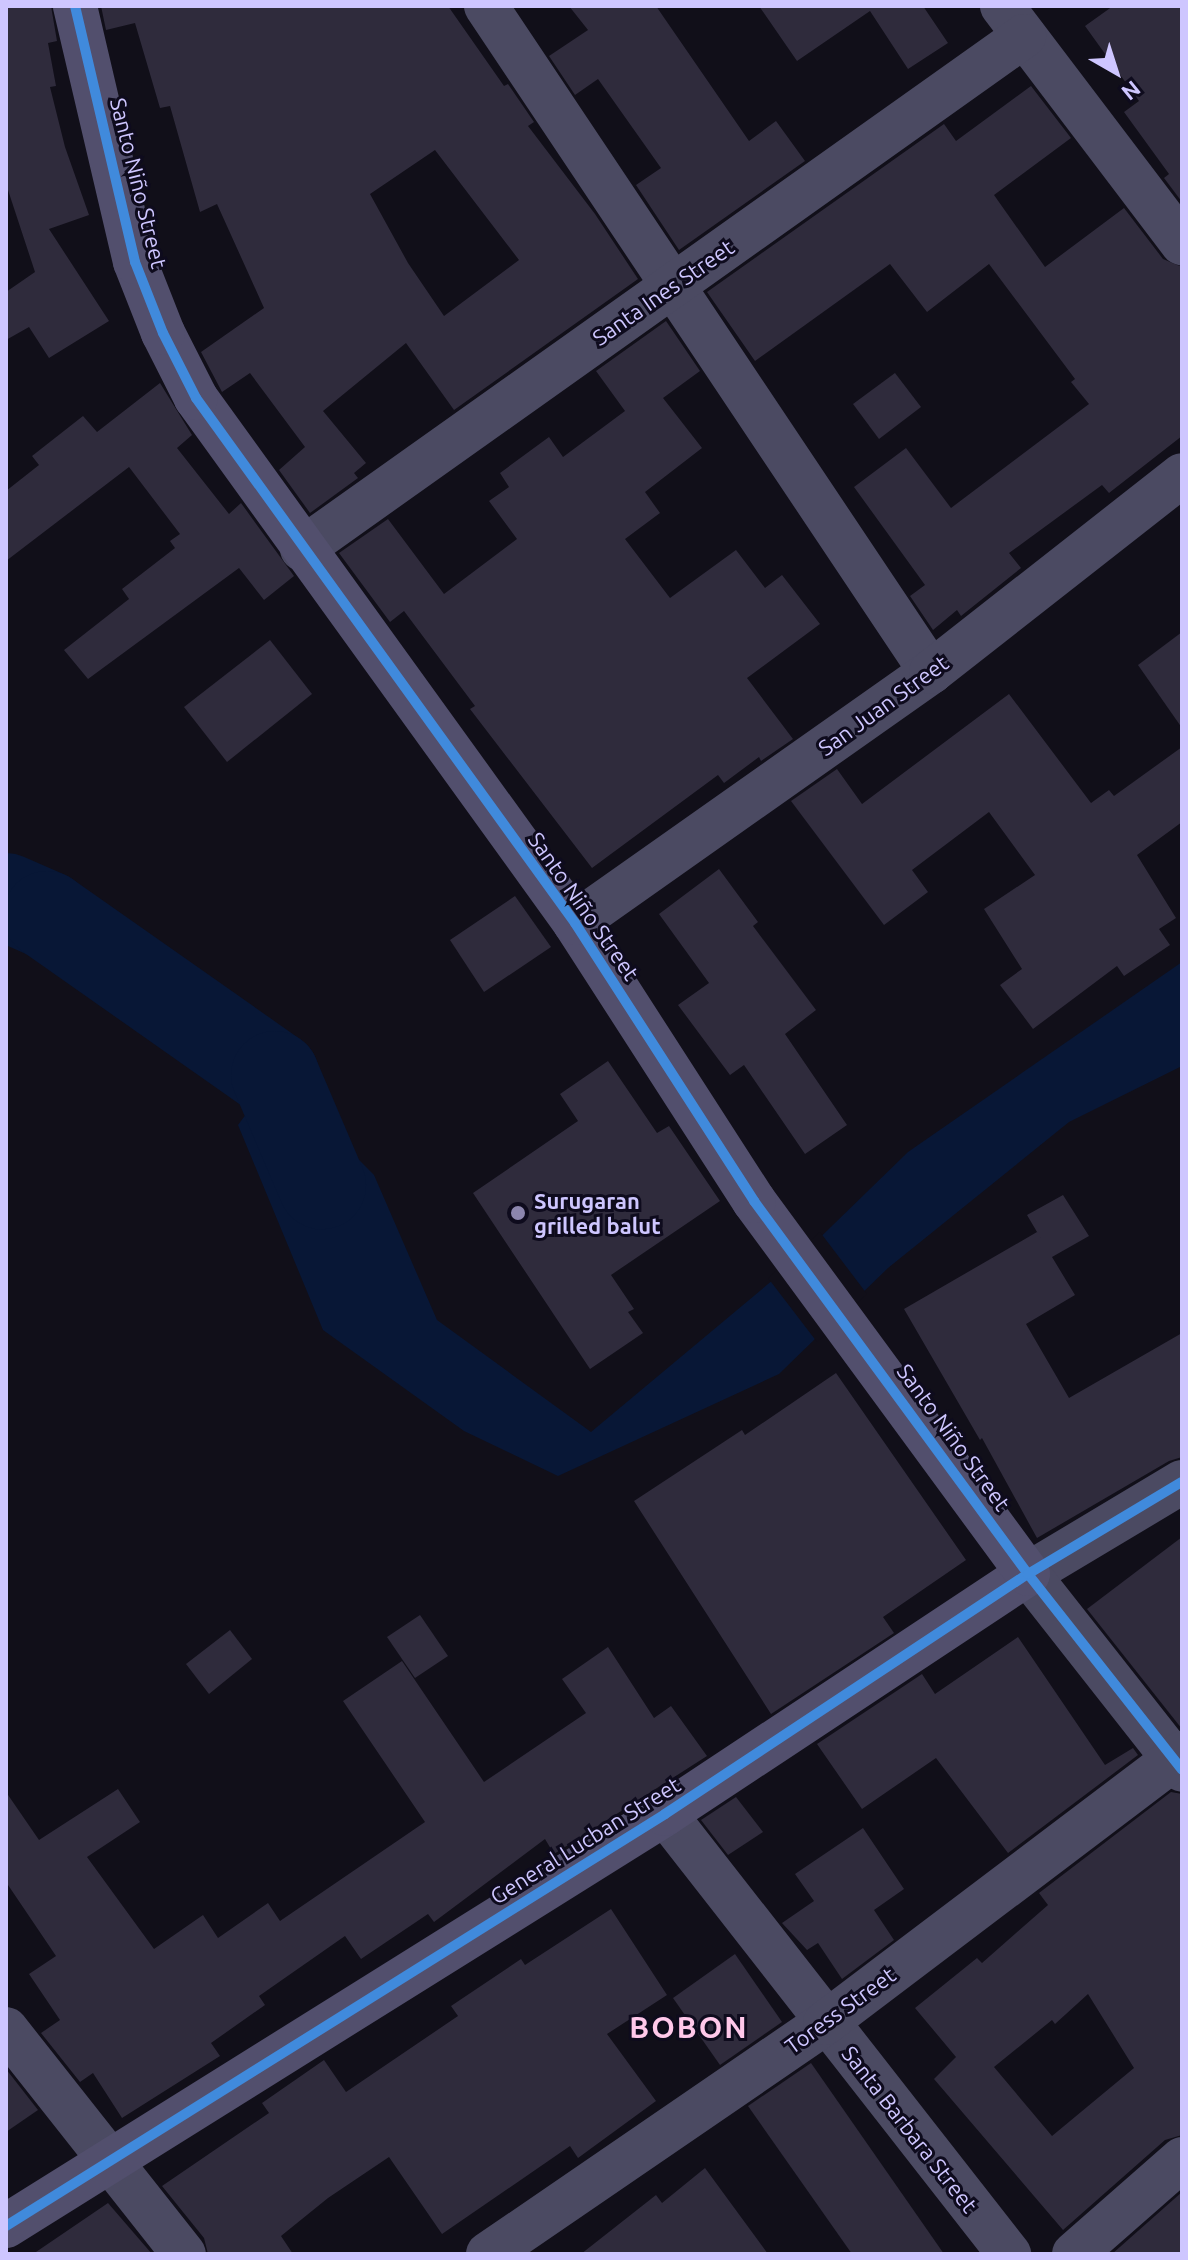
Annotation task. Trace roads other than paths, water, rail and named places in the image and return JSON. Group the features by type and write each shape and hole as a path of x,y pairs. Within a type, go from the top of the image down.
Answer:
{"street":[{"name":"Santo Niño Street","path":"75,6 135,262 163,333 196,398 302,549 575,923 754,1201 1028,1574 1179,1761"},
{"path":"486,6 931,672"},
{"name":"Santa Ines Street","path":"302,549 673,285 1013,21"},
{"path":"1013,21 1182,243"},
{"name":"San Juan Street","path":"575,923 931,672 1182,475"},
{"name":"General Lucban Street","path":"6,2226 665,1814 1028,1574 1182,1482"},
{"name":"Toress Street","path":"488,2254 825,2023 1179,1761"},
{"name":"Santa Barbara Street","path":"665,1814 825,2023 1009,2254"},
{"path":"6,2029 184,2254"},
{"path":"1074,2254 1182,2159"}],"water":[{"path":"1182,962 1182,1066 1069,1122 888,1268 779,1374 558,1476 464,1431 323,1330 238,1125 275,1075 374,1175 437,1320 591,1432 798,1259 908,1152"}],"waterway":[{"path":"6,897 47,915 275,1075 322,1185"}],"place":[{"name":"Surugaran grilled balut","path":"518,1213"}],"district":[{"name":"BOBON","path":"689,2027"}]}
